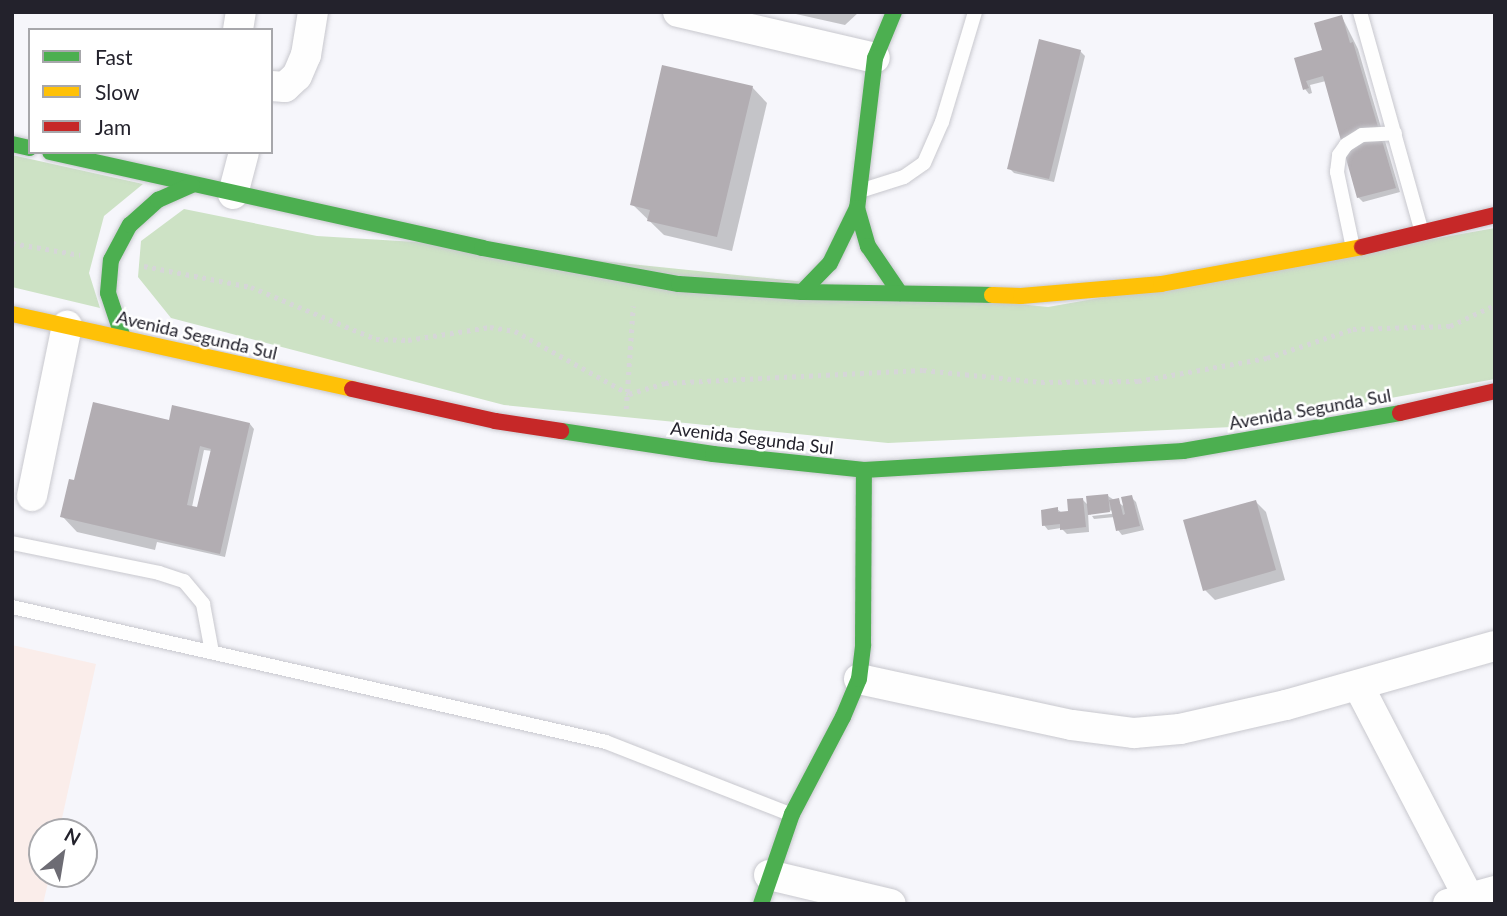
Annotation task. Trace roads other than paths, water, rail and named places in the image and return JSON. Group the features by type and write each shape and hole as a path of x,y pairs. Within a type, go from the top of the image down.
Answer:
{"main road":[{"path":"802,292 830,263 857,208 875,58 894,12"},
{"path":"59,154 482,248 679,284 802,292 1021,296 1161,284 1353,249 1495,215"},
{"path":"123,338 108,293 111,260 130,225 158,200 192,185"},
{"path":"857,208 868,246 900,293"},
{"name":"Avenida Segunda Sul","path":"12,314 495,421 618,440 864,470 1183,451 1385,417 1495,391"},
{"path":"761,904 792,814 843,717 859,679 863,643 864,470"}],"street":[{"path":"273,86 285,87 297,76 306,55 313,12"},
{"path":"678,12 875,58"},
{"path":"233,194 243,154"},
{"path":"32,496 67,326"},
{"path":"859,679 1072,725 1134,733 1180,729 1286,705 1495,646"},
{"path":"1358,685 1471,899"},
{"path":"769,875 891,904"}],"lane":[{"path":"859,191 904,177 924,163 942,122 975,12"},
{"path":"1360,12 1422,234"},
{"path":"1353,249 1337,172 1339,155 1346,145 1362,135 1395,133"},
{"path":"12,543 159,572 184,581 203,604 212,652"},
{"path":"12,607 606,742 792,814"}]}
